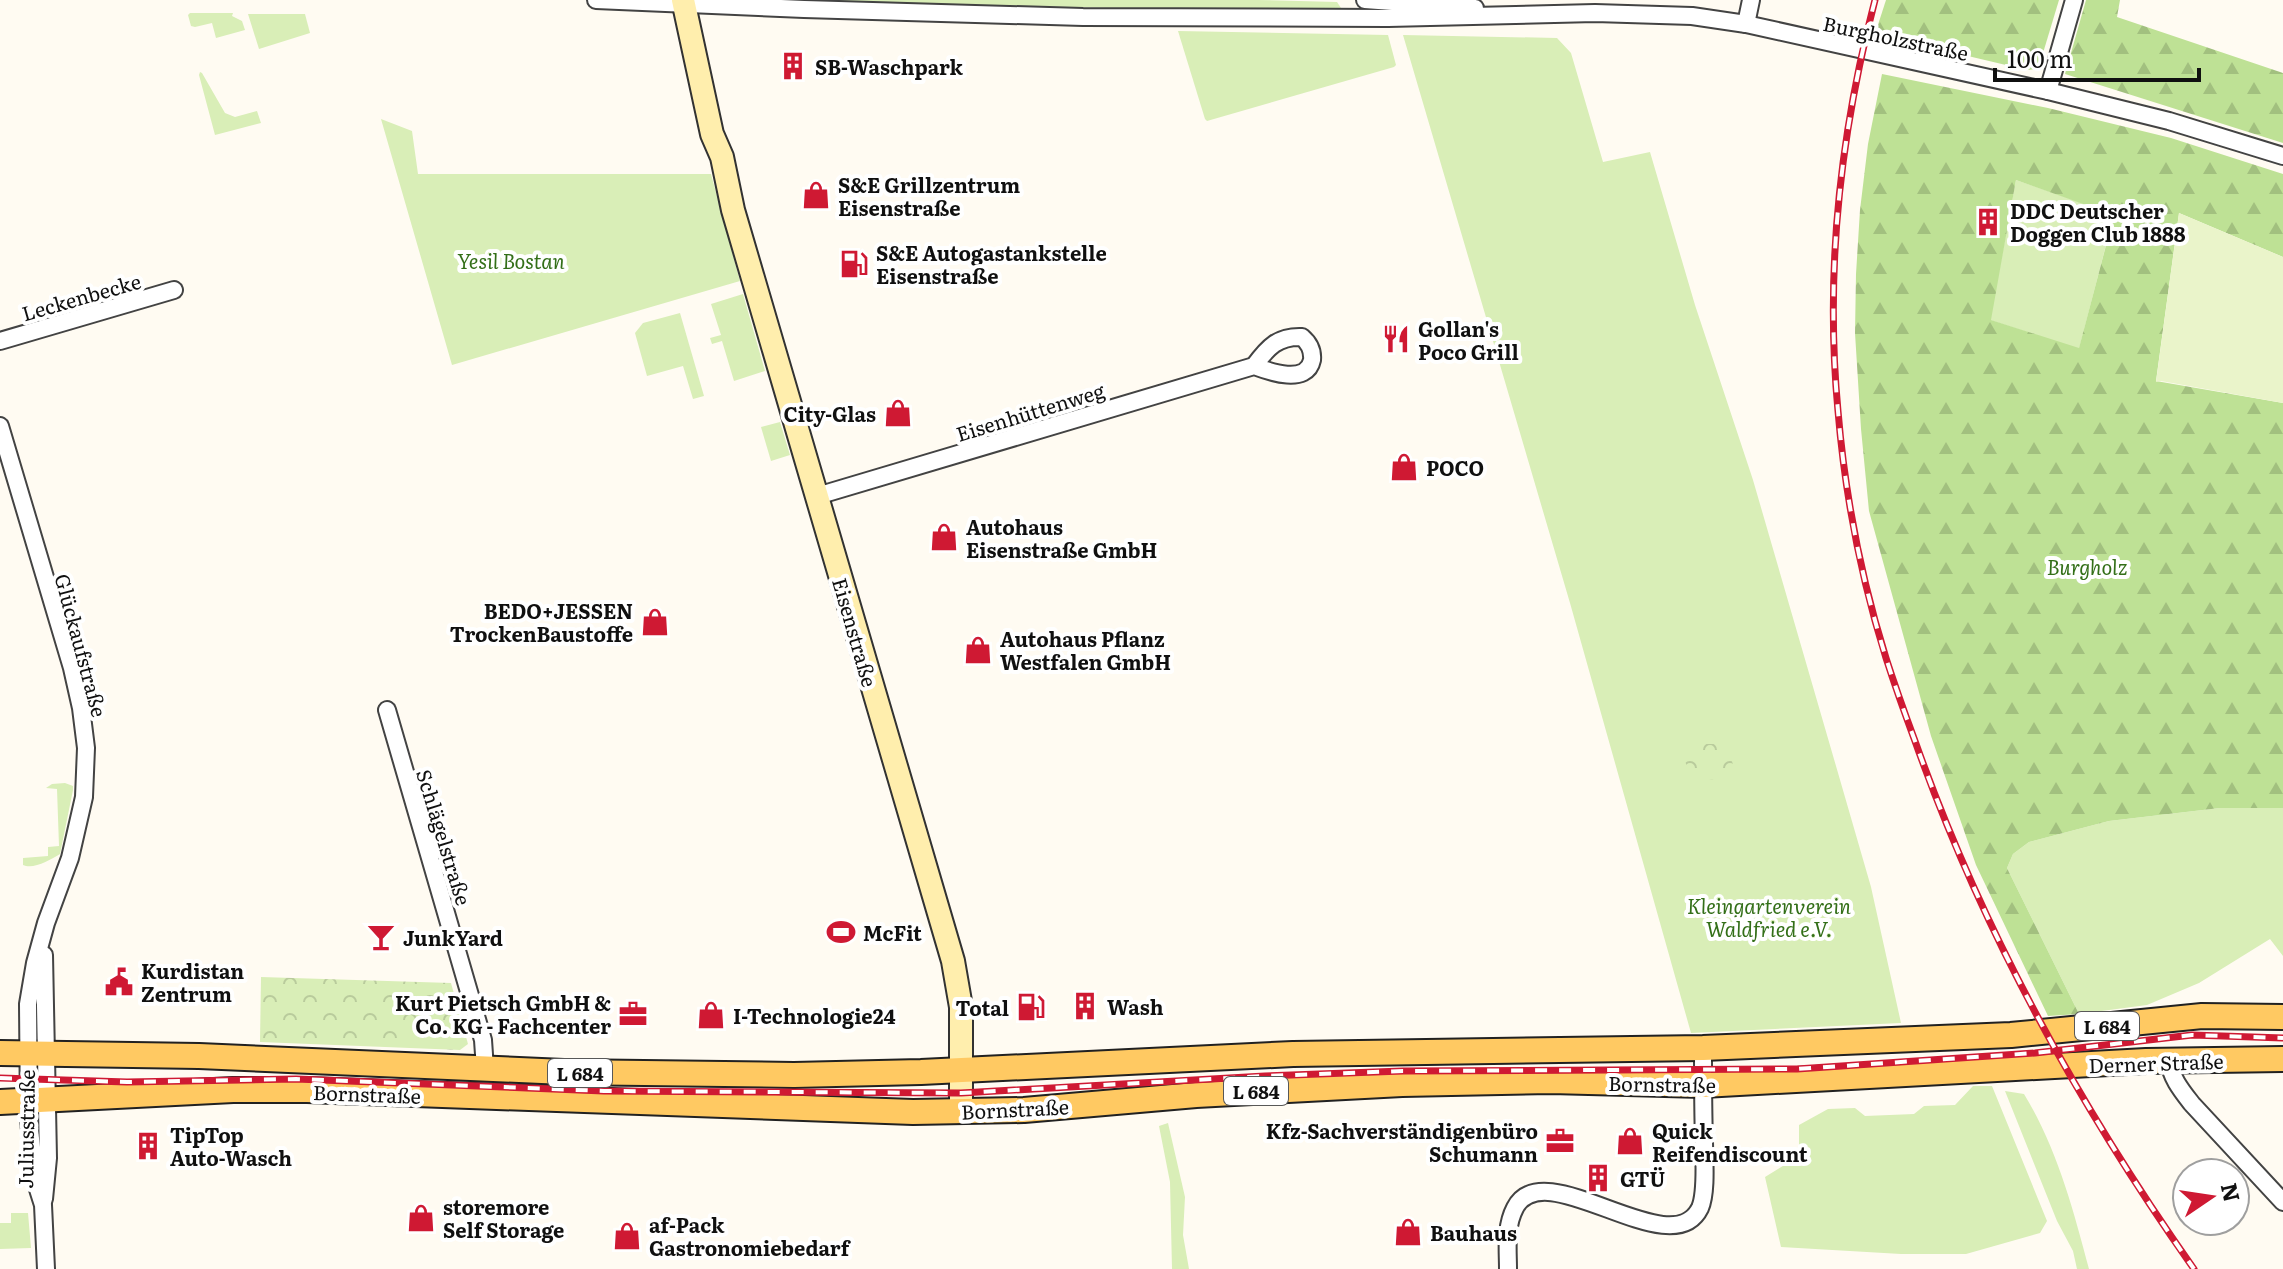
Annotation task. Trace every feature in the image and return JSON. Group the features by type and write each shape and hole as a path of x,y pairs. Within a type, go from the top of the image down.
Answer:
{"main road":[{"name":"Derner Straße","path":"2011,1035 2202,1016 2276,1013"},
{"name":"Bornstraße","path":"0,1053 199,1056 693,1075 962,1071 1279,1055 1703,1048 2011,1035"},
{"name":"Derner Straße","path":"2029,1068 2283,1059"},
{"name":"Bornstraße","path":"0,1102 233,1090 295,1090 913,1112 1024,1110 1234,1093 1402,1084 1551,1081 1703,1085 2029,1068"}],"street":[{"name":"Burgholzstraße","path":"596,0 1083,17 1444,11 1692,16 1746,24 2048,91 2169,121 2283,156"},
{"name":"Burgholzstraße","path":"1365,0 1444,11"},
{"path":"1746,24 1751,0"},
{"path":"2048,91 2074,0"},
{"name":"Eisenstraße","path":"691,2 724,132 722,157 733,210 953,961 961,1007 961,1111"},
{"name":"Leckenbecke","path":"0,341 174,290"},
{"name":"Eisenhüttenweg","path":"817,496 1254,366"},
{"name":"Glückaufstraße","path":"0,426 74,677 86,748 84,797 70,858 35,963 28,1004 38,1054"},
{"name":"Schlägelstraße","path":"387,710 483,1040 485,1069"},
{"path":"1508,1269 1508,1228 1514,1209 1531,1194 1565,1194 1663,1226 1681,1224 1695,1214 1700,1208 1704,1171 1703,1048"},
{"name":"Juliusstraße","path":"38,1054 38,1100 48,1158 43,1205 46,1269"},
{"path":"2169,1061 2180,1089 2192,1104 2283,1202"}],"green space":[{"path":"726,0 1258,0 1337,2 1341,8 1248,11"},
{"path":"1886,0 2059,0 2040,63 2036,69 2027,70 1875,34"},
{"path":"2086,0 2120,0 2117,17 2283,73 2283,143 2065,74"},
{"path":"190,13 233,13 232,16 242,21 245,30 216,38 212,23 191,26"},
{"path":"248,14 305,14 310,33 259,49"},
{"path":"1178,31 1388,35 1396,65 1207,121"},
{"name":"Kleingartenverein Waldfried e.V.","path":"1403,35 1557,38 1571,53 1603,162 1650,152 1695,305 1753,480 1871,887 1901,1023 1691,1033 1570,603"},
{"path":"200,72 225,113 235,117 257,111 261,123 215,135"},
{"name":"Burgholz","path":"1882,74 2048,108 2171,138 2283,174 2283,257 2179,213 2156,381 2283,403 2283,808 2220,808 2109,821 2029,842 2013,854 2007,868 2079,1014 2048,1016 1976,865 1931,736 1869,511 1855,333 1860,210 1868,144","holes":["2016,180 2114,215 2079,348 1991,320"]},
{"name":"Yesil Bostan","path":"381,119 412,131 418,174 711,174 740,281 452,365"},
{"path":"2016,180 2114,214 2079,349 1990,320"},
{"path":"2179,213 2283,257 2283,403 2156,382"},
{"path":"743,294 765,371 734,381 722,341 712,344 710,338 721,335 711,304"},
{"path":"680,313 704,396 693,399 683,366 647,376 635,333 643,323"},
{"path":"780,422 790,455 771,461 761,427"},
{"path":"1680,744 1727,744 1738,782 1690,777"},
{"path":"65,783 73,786 73,790 60,854 36,865 23,865 23,858 48,856 48,847 59,846 57,789 46,788"},
{"path":"2220,808 2283,808 2283,956 2270,939 2199,983 2147,1005 2079,1014 2007,868 2013,854 2029,842 2109,821"},
{"path":"261,977 451,983 468,1044 460,1050 260,1042"},
{"path":"1973,1086 1992,1086 2047,1221 2040,1233 1966,1254 1901,1254 1781,1247 1765,1177 1799,1156 1799,1125 1828,1109 1855,1108 1865,1116 1914,1114 1924,1106 1955,1105"},
{"path":"2005,1091 2024,1094 2046,1136 2070,1202 2089,1269 2077,1269 2073,1251 2057,1221"},
{"path":"1168,1123 1185,1197 1183,1235 1189,1269 1172,1269 1170,1182 1159,1126"},
{"path":"11,1213 28,1213 31,1248 0,1249 0,1223 11,1223"}],"railway":[{"path":"1875,0 1844,153 1833,307 1841,442 1855,536 1869,597 1911,731 2002,948 2036,1015 2111,1144 2194,1269"},
{"path":"0,1078 127,1082 296,1079 604,1091 961,1093 1403,1071 1797,1069 2035,1053 2192,1035 2283,1038"}],"place":[{"name":"SB-Waschpark","path":"793,66"},
{"name":"S&E Grillzentrum Eisenstraße","path":"816,195"},
{"name":"DDC Deutscher Doggen Club 1888","path":"1988,222"},
{"name":"S&E Autogastankstelle Eisenstraße","path":"854,264"},
{"name":"Gollan's Poco Grill","path":"1396,339"},
{"name":"City-Glas","path":"898,413"},
{"name":"POCO","path":"1404,467"},
{"name":"Autohaus Eisenstraße GmbH","path":"944,537"},
{"name":"BEDO+JESSEN TrockenBaustoffe","path":"655,622"},
{"name":"Autohaus Pflanz Westfalen GmbH","path":"978,650"},
{"name":"McFit","path":"841,932"},
{"name":"JunkYard","path":"381,937"},
{"name":"Kurdistan Zentrum","path":"119,982"},
{"name":"Wash","path":"1085,1006"},
{"name":"Total","path":"1031,1007"},
{"name":"Kurt Pietsch GmbH & Co. KG - Fachcenter","path":"633,1014"},
{"name":"I-Technologie24","path":"711,1015"},
{"name":"Kfz-Sachverständigenbüro Schumann","path":"1560,1141"},
{"name":"Quick Reifendiscount","path":"1630,1141"},
{"name":"TipTop Auto-Wasch","path":"148,1146"},
{"name":"GTÜ","path":"1598,1178"},
{"name":"storemore Self Storage","path":"421,1218"},
{"name":"Bauhaus","path":"1408,1232"},
{"name":"af-Pack Gastronomiebedarf","path":"627,1236"}]}
